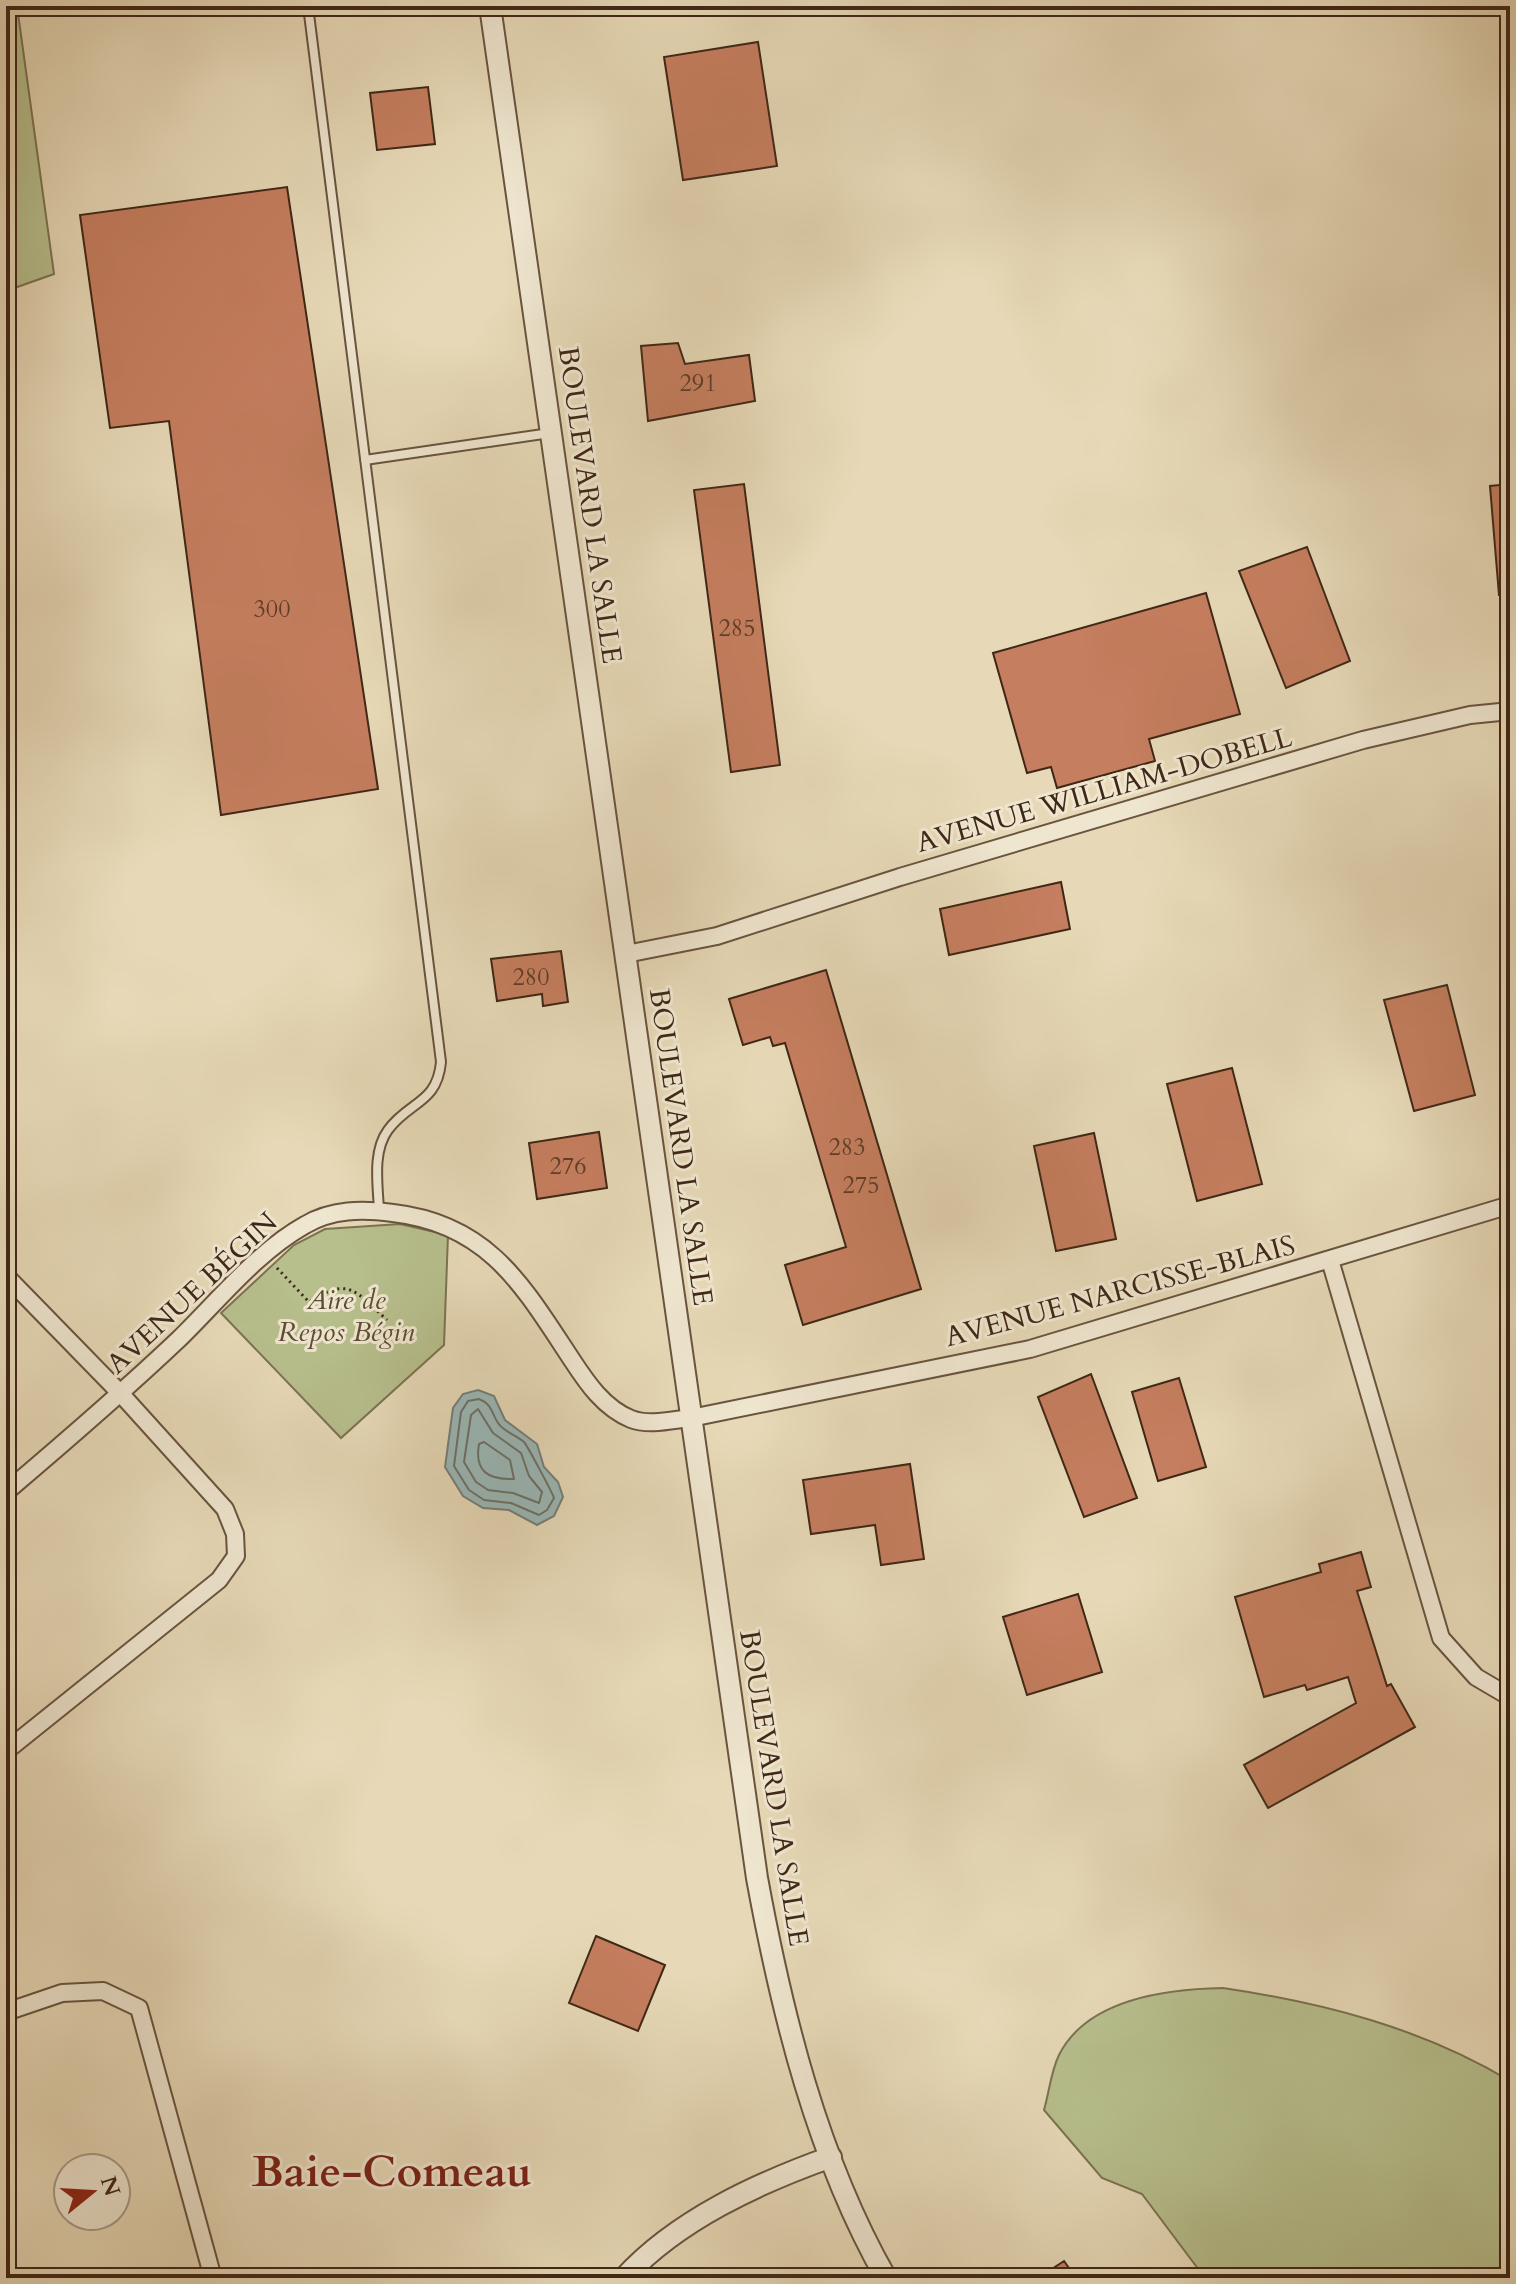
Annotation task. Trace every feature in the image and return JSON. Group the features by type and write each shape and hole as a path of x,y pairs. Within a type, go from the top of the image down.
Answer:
{"street":[{"name":"BOULEVARD LA SALLE","path":"490,6 691,1418 769,1941 797,2052 831,2157 886,2278"},
{"name":"AVENUE WILLIAM-DOBELL","path":"626,954 717,936 900,877 1363,740 1470,715 1510,711"},
{"name":"AVENUE NARCISSE-BLAIS","path":"691,1418 1030,1349 1510,1205"},
{"name":"AVENUE BÉGIN","path":"6,1492 121,1394 266,1256 303,1226 333,1212 379,1211 418,1215 446,1225 488,1250 537,1303 596,1395 631,1419 650,1422 691,1418"},
{"path":"1330,1260 1441,1638 1476,1677 1510,1697"},
{"path":"6,1276 121,1394 225,1509 235,1534 236,1556 219,1580 6,1751"},
{"path":"6,2012 62,1993 103,1991 139,2008 213,2278"},
{"path":"624,2278 644,2256 687,2226 795,2170 831,2157"}],"lane":[{"path":"308,6 441,1062 439,1079 427,1098 389,1129 381,1144 379,1211"},
{"path":"365,460 551,433"}],"path":[{"path":"266,1256 309,1302 331,1287 344,1288 357,1293 387,1320"}],"green space":[{"path":"6,6 17,6 54,274 6,291"},
{"name":"Aire de Repos Bégin","path":"400,1224 448,1235 444,1345 341,1438 221,1313 294,1245 325,1229"},
{"path":"1223,1988 1298,2001 1371,2020 1442,2046 1510,2081 1510,2278 1205,2278 1142,2194 1102,2178 1044,2110 1059,2055 1072,2036 1108,2009 1154,1995"}],"water":[{"path":"478,1390 494,1396 505,1420 537,1444 544,1467 558,1482 563,1497 554,1516 537,1525 509,1510 483,1508 463,1496 445,1467 453,1408 463,1394"}],"building":[{"path":"758,42 777,166 683,180 664,57"},
{"path":"428,87 435,144 377,150 370,93"},
{"path":"287,187 378,789 221,815 169,421 110,428 80,215"},
{"path":"678,343 685,364 749,355 755,401 648,421 641,346"},
{"path":"744,484 780,765 731,772 694,490"},
{"path":"1510,484 1510,595 1499,595 1490,486"},
{"path":"1307,547 1350,661 1286,688 1239,571"},
{"path":"1206,593 1240,714 1149,739 1155,761 1057,788 1051,767 1027,773 993,653"},
{"path":"1061,882 1070,929 949,955 940,909"},
{"path":"561,951 568,1002 543,1006 542,994 497,1001 491,959"},
{"path":"826,970 921,1289 803,1325 785,1265 846,1247 785,1043 773,1046 770,1037 743,1045 729,999"},
{"path":"1447,985 1475,1095 1414,1111 1384,1000"},
{"path":"1232,1068 1262,1184 1197,1201 1167,1084"},
{"path":"599,1132 607,1188 537,1199 529,1143"},
{"path":"1094,1133 1116,1239 1056,1251 1034,1146"},
{"path":"1091,1374 1137,1498 1084,1517 1038,1397"},
{"path":"1179,1378 1206,1467 1158,1481 1132,1392"},
{"path":"910,1464 924,1559 881,1565 875,1525 811,1534 803,1480"},
{"path":"1361,1552 1371,1587 1357,1591 1387,1686 1391,1684 1415,1727 1268,1808 1244,1765 1356,1703 1348,1677 1307,1690 1305,1685 1264,1697 1235,1597 1321,1572 1319,1564"},
{"path":"1078,1594 1102,1672 1027,1695 1003,1617"},
{"path":"596,1936 665,1965 638,2031 569,2003"},
{"path":"1064,2261 1076,2278 1038,2278"}],"district":[{"name":"Baie-Comeau","path":"392,2172"}]}
